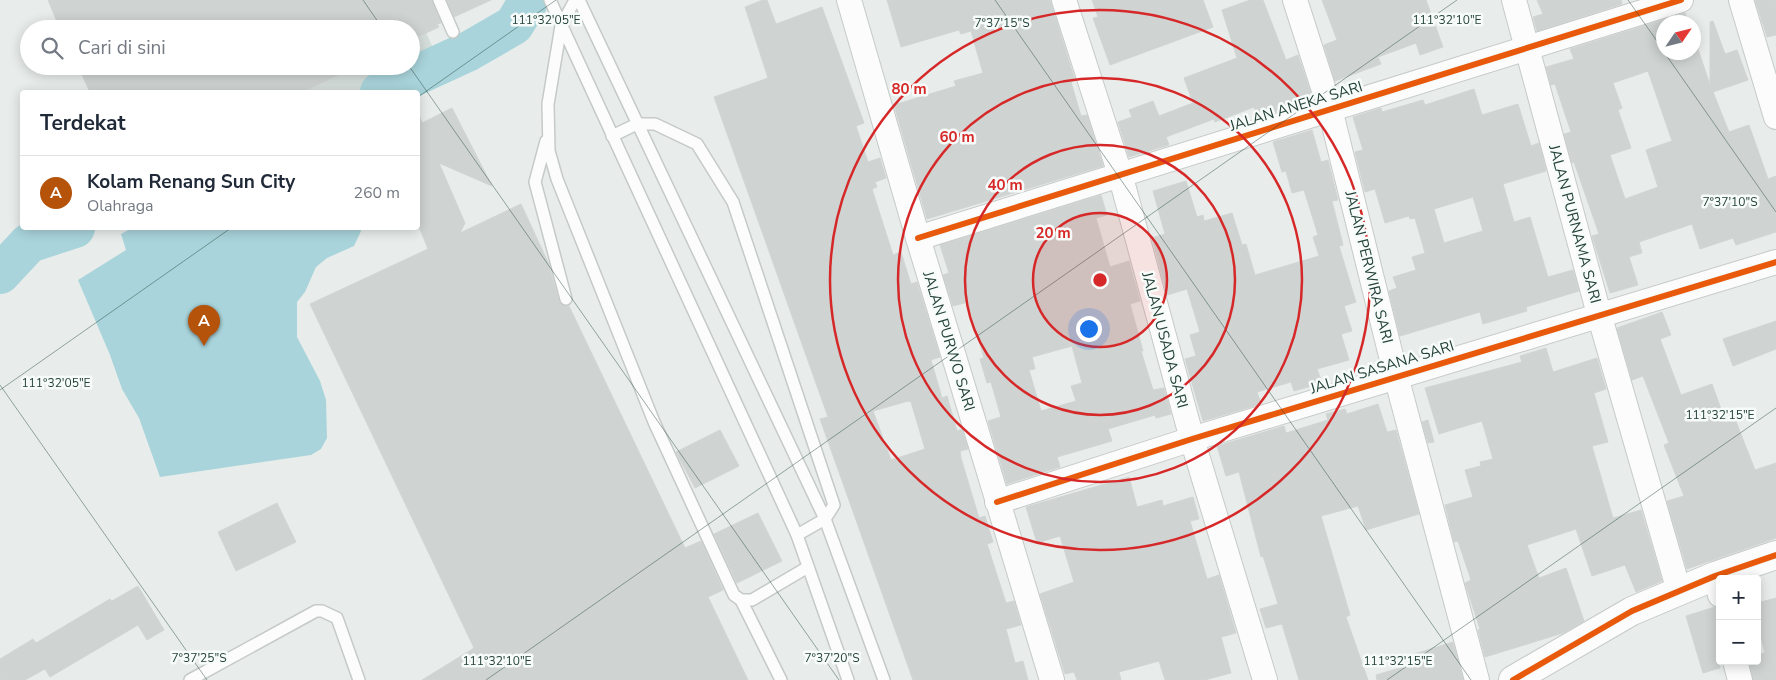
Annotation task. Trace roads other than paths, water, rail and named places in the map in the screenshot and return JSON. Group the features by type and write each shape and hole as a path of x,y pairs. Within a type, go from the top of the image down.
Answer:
{"street":[{"name":"JALAN PURWO SARI","path":"849,0 918,238 1052,680"},
{"name":"JALAN USADA SARI","path":"1064,0 1120,174 1192,439 1266,680"},
{"name":"JALAN PERWIRA SARI","path":"1295,0 1330,109 1396,376 1477,680"},
{"name":"JALAN PURNAMA SARI","path":"1514,0 1599,314 1679,591"},
{"name":"JALAN ANEKA SARI","path":"918,238 1681,0"},
{"path":"1741,0 1776,117"},
{"name":"JALAN SASANA SARI","path":"997,502 1396,376 1776,262"},
{"path":"1739,575 1776,555"},
{"path":"1513,680 1632,611 1679,591 1716,586"},
{"path":"1737,665 1740,680"}],"lane":[{"path":"440,0 453,32"},
{"path":"577,0 561,26 548,104 550,151 557,179 654,422 734,595 741,600 782,680"},
{"path":"577,0 825,519 884,680"},
{"path":"551,2 797,535 848,680"},
{"path":"612,136 637,124 656,124 697,144 733,202 834,504 825,519 797,535"},
{"path":"548,131 535,182 566,299"},
{"path":"741,600 752,600 808,567"},
{"path":"190,680 316,611 327,613 337,618 359,680"}],"water":[{"path":"128,230 361,230 354,246 327,258 316,267 305,292 297,302 297,337 320,381 326,400 327,438 321,449 311,455 160,477 139,418 122,389 110,355 78,280 126,250 121,234"}],"waterway":[{"path":"420,74 469,51 514,25 529,0"},
{"path":"384,90 417,75"},
{"path":"0,274 29,243 69,230"}],"place":[{"name":"Kolam Renang Sun City","path":"204,346"}]}
